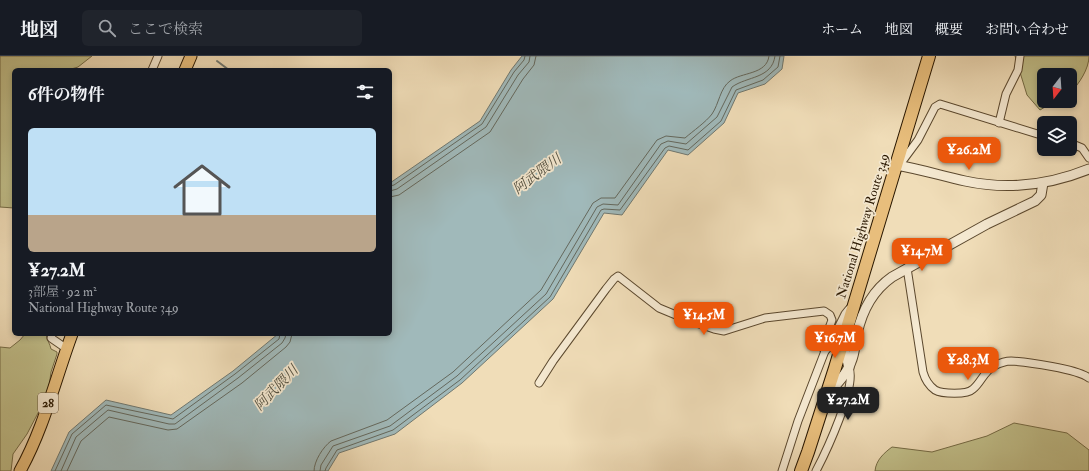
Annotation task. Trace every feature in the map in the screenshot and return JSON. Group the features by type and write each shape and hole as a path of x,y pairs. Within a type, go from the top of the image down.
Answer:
{"highway":[{"name":"National Highway Route 349","path":"801,471 827,396 898,165 929,56"}],"main road":[{"path":"186,68 192,56"},
{"name":"28","path":"20,471 40,428 71,336"}],"street":[{"path":"153,68 158,56"},
{"path":"999,123 1006,94 1018,70 1020,56"},
{"path":"1037,134 943,104 936,105 918,140 898,165 967,182 1024,185 1043,183 1071,176 1089,169"},
{"path":"1077,146 1082,148 1089,158"},
{"path":"827,396 849,368 858,330 868,302 881,284 987,224 1036,201 1041,195 1043,183"},
{"path":"907,268 923,372 928,384 935,390 958,394 973,390 993,367 1010,361 1063,369 1082,374 1089,378"},
{"path":"539,383 553,360 606,289 618,276 658,308 693,322 724,331 765,318 824,311 830,315 832,320 822,347 825,351"},
{"path":"782,471 798,422 825,351 828,348 845,314 850,308 854,308"},
{"path":"52,336 51,338 67,349"},
{"path":"816,471 837,423 849,390 850,371 843,343"}],"shaded area":[{"path":"0,56 92,56 75,68 12,68 12,208 0,207"},
{"path":"1015,56 1089,56 1089,61 1083,76 1077,85 1077,68 1037,68 1037,107 1027,95"},
{"path":"23,336 46,336 51,349 57,352 57,354 51,372 48,394 27,434 13,454 11,471 0,471 0,347 10,348"},
{"path":"1014,423 1067,433 1089,450 1089,471 875,471 883,454 892,447 932,452 987,436"}],"water":[{"name":"阿武隈川","path":"522,56 784,56 782,69 765,84 738,93 724,123 688,155 668,150 622,215 604,213 553,299 462,383 395,434 339,453 328,471 51,471 69,432 106,400 171,415 233,371 276,336 392,336 392,182 480,121 511,70"}],"waterway":[{"path":"217,61 226,68"}]}
